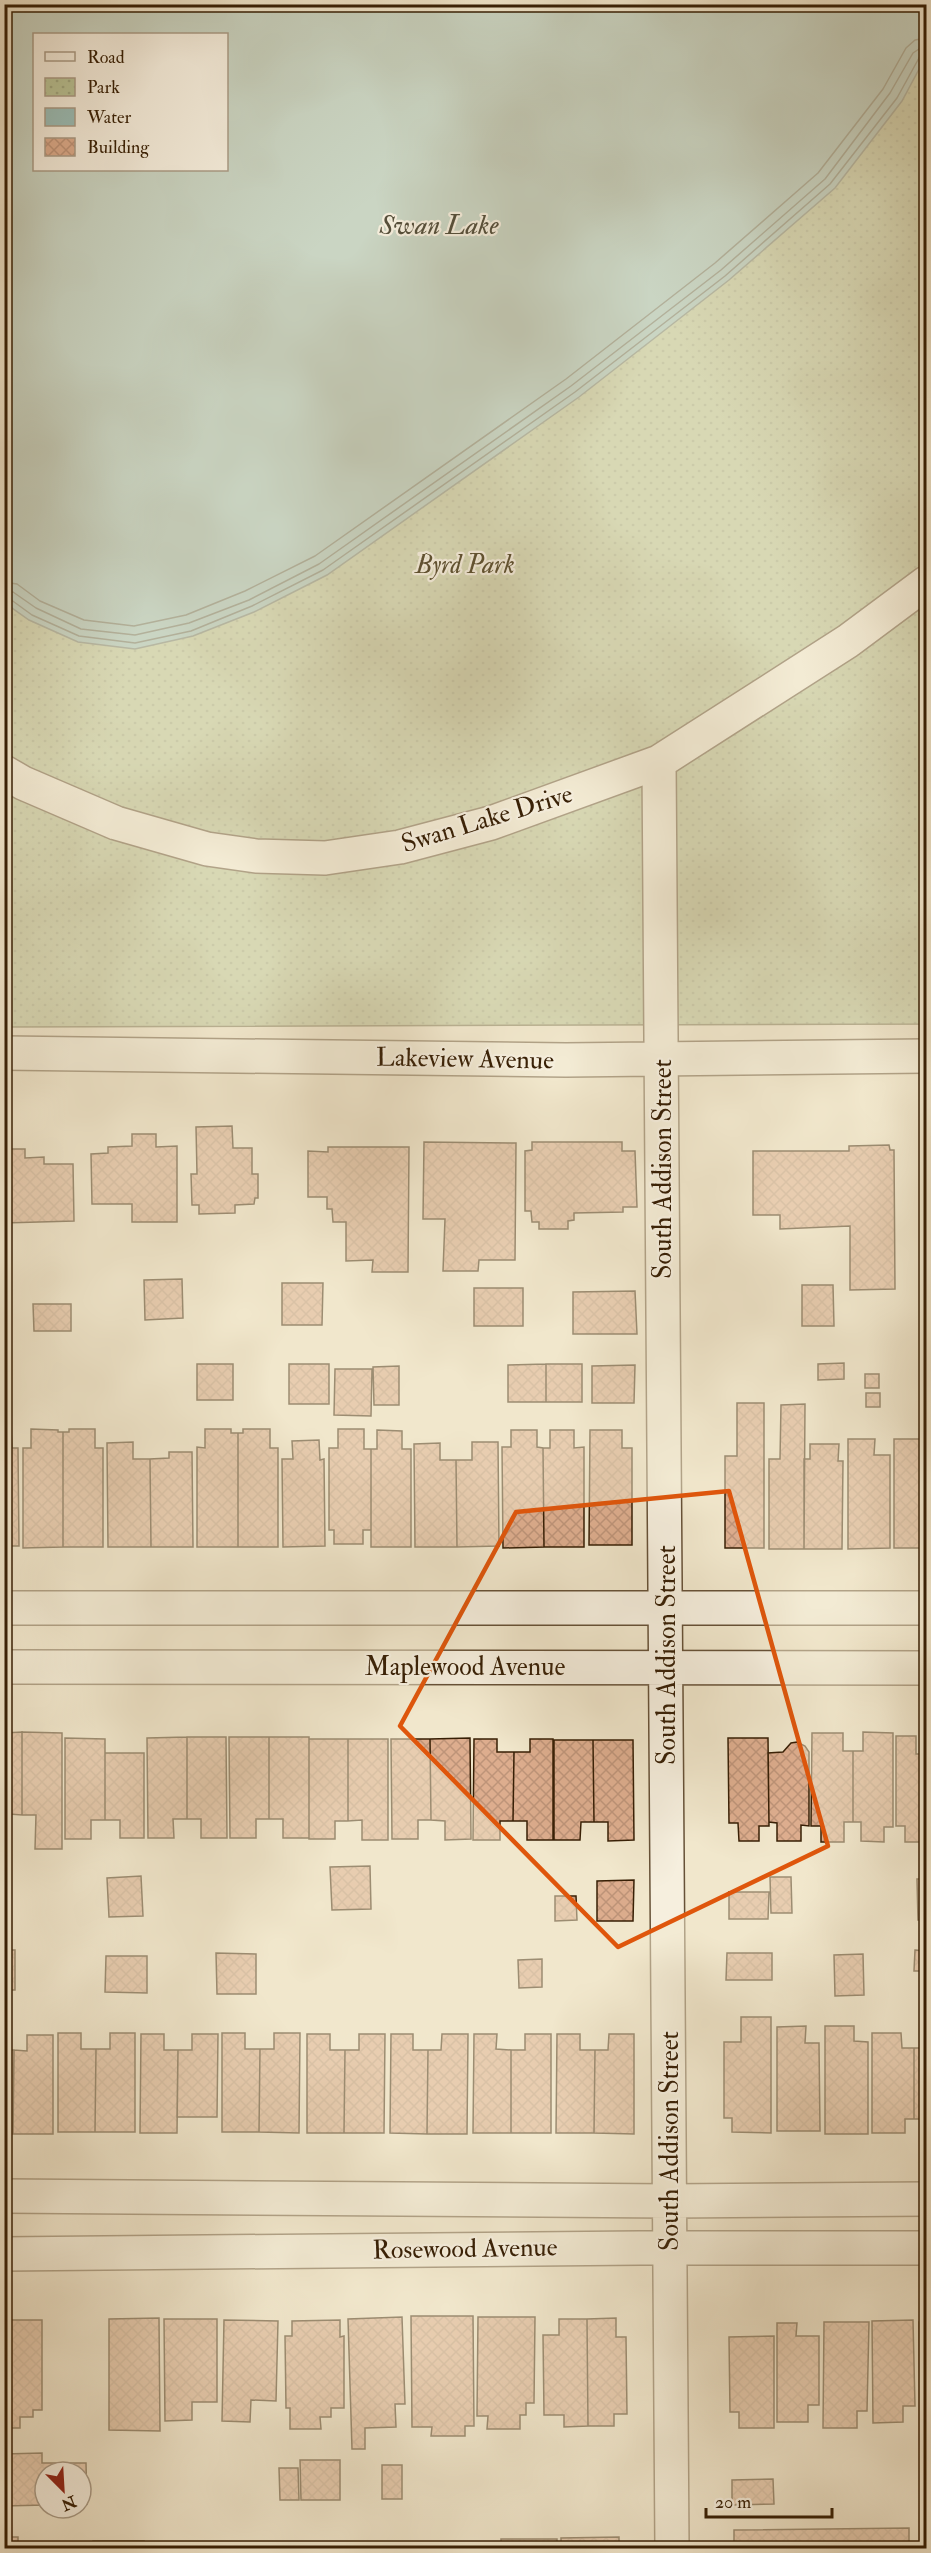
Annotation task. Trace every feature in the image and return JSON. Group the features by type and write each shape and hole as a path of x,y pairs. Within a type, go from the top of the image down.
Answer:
{"street":[{"name":"Swan Lake Drive","path":"4,772 23,783 116,823 207,849 256,856 325,858 400,847 491,823 659,762 848,641 927,584"},
{"name":"South Addison Street","path":"659,762 663,1059 672,2548"},
{"name":"Lakeview Avenue","path":"4,1053 566,1060 927,1056"},
{"path":"4,1608 927,1608"},
{"name":"Maplewood Avenue","path":"4,1667 927,1668"},
{"name":"Rosewood Avenue","path":"4,2196 670,2201 927,2199"},
{"name":"Rosewood Avenue","path":"4,2254 670,2247 927,2248"}],"highlighted area":[{"path":"729,1491 828,1846 618,1947 400,1726 516,1512"}],"green space":[{"name":"Byrd Park","path":"4,5 926,5 926,1024 5,1027"}],"water":[{"name":"Swan Lake","path":"5,4 926,5 926,56 902,101 835,188 729,280 579,397 327,575 254,612 193,636 135,649 78,642 29,620 5,603"}],"building":[{"path":"232,1126 233,1148 252,1148 252,1174 258,1174 258,1198 255,1198 254,1204 235,1205 235,1213 199,1214 199,1205 192,1205 191,1174 197,1174 196,1127"},
{"path":"132,1134 156,1134 156,1147 177,1146 177,1222 132,1222 132,1204 92,1204 91,1154 108,1153 108,1147 132,1146"},
{"path":"424,1142 516,1143 515,1260 479,1260 478,1271 443,1271 445,1219 423,1219"},
{"path":"532,1142 622,1142 622,1151 635,1151 637,1207 623,1207 623,1212 574,1213 574,1220 568,1221 568,1229 539,1229 539,1222 532,1222 531,1211 525,1211 525,1151 532,1150"},
{"path":"889,1145 890,1150 894,1150 895,1289 850,1290 850,1226 780,1229 780,1215 753,1215 753,1151 849,1151 849,1146"},
{"path":"328,1147 409,1147 408,1272 372,1272 373,1260 346,1261 346,1222 333,1222 332,1209 327,1209 327,1197 308,1197 308,1151 328,1152"},
{"path":"4,1149 25,1149 25,1158 44,1157 44,1164 73,1164 74,1221 4,1223"},
{"path":"182,1279 183,1318 145,1320 144,1280"},
{"path":"282,1283 323,1283 322,1325 282,1325"},
{"path":"802,1285 833,1285 834,1326 802,1326"},
{"path":"474,1288 523,1288 523,1326 474,1326"},
{"path":"635,1291 637,1334 573,1334 573,1292"},
{"path":"33,1304 71,1304 71,1331 34,1331"},
{"path":"844,1363 844,1379 818,1380 818,1364"},
{"path":"197,1364 233,1364 233,1400 197,1400"},
{"path":"289,1364 329,1364 329,1404 289,1404"},
{"path":"546,1364 546,1402 508,1402 508,1365"},
{"path":"546,1364 582,1364 582,1402 546,1402"},
{"path":"635,1365 634,1403 592,1403 592,1366"},
{"path":"399,1366 399,1405 374,1405 373,1367"},
{"path":"335,1369 372,1369 371,1416 334,1415"},
{"path":"865,1374 879,1374 879,1388 865,1388"},
{"path":"866,1393 880,1393 880,1407 866,1407"},
{"path":"737,1403 764,1403 764,1548 725,1548 725,1456 737,1456"},
{"path":"805,1404 804,1549 769,1549 769,1459 780,1459 781,1405"},
{"path":"31,1429 63,1432 63,1547 23,1548 23,1448 31,1448"},
{"path":"69,1429 95,1429 95,1448 103,1448 103,1547 63,1547 63,1432 69,1432"},
{"path":"205,1429 231,1429 231,1433 238,1433 238,1547 197,1547 197,1447 205,1448"},
{"path":"243,1429 270,1429 270,1448 278,1448 278,1547 238,1547 238,1433 243,1433"},
{"path":"338,1429 364,1429 364,1449 371,1449 371,1530 363,1530 363,1544 334,1544 334,1530 329,1530 329,1448 338,1448"},
{"path":"4,1430 11,1430 12,1448 18,1448 19,1546 4,1546"},
{"path":"377,1430 402,1431 402,1449 411,1449 411,1547 371,1547 371,1449 377,1449"},
{"path":"511,1430 537,1430 537,1447 543,1448 544,1547 503,1548 502,1447 511,1447"},
{"path":"550,1430 574,1430 574,1448 584,1447 584,1547 544,1547 543,1448 550,1448"},
{"path":"590,1430 622,1430 622,1448 632,1448 632,1545 589,1545"},
{"path":"848,1439 875,1439 874,1455 890,1455 890,1548 848,1549"},
{"path":"894,1439 922,1439 923,1454 926,1454 926,1548 894,1548"},
{"path":"319,1440 320,1460 324,1459 325,1546 283,1547 282,1459 293,1459 292,1441"},
{"path":"133,1442 133,1459 150,1459 151,1547 108,1547 107,1443"},
{"path":"472,1442 498,1442 499,1546 457,1547 456,1460 472,1460"},
{"path":"440,1443 440,1460 456,1460 457,1547 415,1547 414,1444"},
{"path":"810,1444 839,1444 838,1461 843,1461 842,1549 804,1549 804,1459 810,1459"},
{"path":"169,1452 192,1452 193,1547 151,1547 150,1459 169,1458"},
{"path":"22,1732 22,1815 9,1814 9,1833 4,1833 4,1733"},
{"path":"22,1732 62,1733 62,1849 35,1849 36,1815 22,1815"},
{"path":"863,1732 893,1733 893,1827 884,1827 884,1842 861,1841 861,1822 853,1822 853,1751 863,1751"},
{"path":"812,1733 843,1733 843,1751 853,1751 853,1822 844,1822 844,1842 821,1842 821,1826 811,1826"},
{"path":"896,1736 916,1736 916,1754 926,1754 926,1842 905,1842 905,1826 896,1826"},
{"path":"187,1737 187,1819 173,1819 174,1838 148,1838 147,1738"},
{"path":"187,1737 226,1737 227,1838 201,1838 201,1819 187,1819"},
{"path":"229,1737 269,1737 269,1819 256,1819 256,1838 230,1838"},
{"path":"269,1737 309,1737 309,1838 283,1838 283,1819 269,1819"},
{"path":"65,1738 105,1739 105,1820 91,1820 91,1839 65,1839"},
{"path":"470,1738 471,1839 445,1840 445,1821 431,1820 430,1739"},
{"path":"728,1738 768,1738 769,1826 759,1826 759,1841 739,1841 738,1823 729,1823"},
{"path":"309,1739 348,1739 348,1821 335,1821 335,1839 309,1839"},
{"path":"348,1739 388,1739 388,1840 362,1840 362,1820 348,1821"},
{"path":"391,1739 430,1739 431,1820 418,1820 418,1839 392,1839"},
{"path":"474,1739 497,1739 497,1752 514,1752 513,1821 500,1821 500,1840 473,1840"},
{"path":"530,1739 553,1739 553,1840 527,1840 527,1821 513,1821 514,1752 530,1752"},
{"path":"554,1740 593,1740 594,1822 581,1822 580,1840 554,1840"},
{"path":"593,1740 633,1740 634,1840 608,1841 608,1822 594,1822"},
{"path":"797,1742 805,1746 809,1752 809,1826 801,1825 801,1841 777,1841 777,1823 769,1822 768,1753 783,1752 791,1743"},
{"path":"105,1753 144,1753 144,1838 120,1838 120,1820 105,1820"},
{"path":"370,1866 371,1909 332,1910 330,1867"},
{"path":"141,1876 143,1916 109,1917 107,1878"},
{"path":"770,1877 791,1877 792,1913 771,1913"},
{"path":"917,1879 926,1879 926,1920 918,1920"},
{"path":"634,1880 633,1921 597,1921 597,1881"},
{"path":"729,1892 769,1892 768,1919 729,1919"},
{"path":"555,1896 576,1896 577,1920 555,1921"},
{"path":"4,1950 15,1950 15,1990 4,1990"},
{"path":"915,1950 926,1951 926,1971 914,1971"},
{"path":"216,1953 256,1954 256,1994 217,1994"},
{"path":"727,1953 772,1953 772,1980 726,1980"},
{"path":"863,1954 864,1995 835,1996 834,1955"},
{"path":"106,1956 147,1956 147,1993 105,1992"},
{"path":"542,1959 542,1987 519,1988 518,1960"},
{"path":"741,2017 771,2017 771,2133 732,2132 732,2118 724,2118 724,2042 741,2042"},
{"path":"806,2026 805,2043 819,2043 820,2131 777,2131 777,2027"},
{"path":"825,2026 854,2026 854,2041 868,2042 868,2134 825,2134"},
{"path":"58,2033 81,2033 81,2049 96,2049 95,2132 58,2132"},
{"path":"110,2033 135,2033 135,2132 95,2132 96,2049 110,2049"},
{"path":"222,2033 245,2033 245,2049 260,2049 259,2132 222,2132"},
{"path":"274,2033 300,2033 299,2133 259,2132 260,2049 274,2049"},
{"path":"872,2033 901,2033 902,2048 914,2048 914,2119 905,2119 905,2133 872,2133"},
{"path":"925,2033 926,2134 923,2134 922,2119 914,2119 914,2048 925,2048"},
{"path":"141,2034 164,2034 164,2050 178,2050 177,2133 140,2133"},
{"path":"192,2034 218,2034 217,2117 177,2117 178,2050 192,2050"},
{"path":"307,2034 330,2034 330,2050 345,2050 344,2133 307,2133"},
{"path":"359,2034 385,2034 384,2133 344,2133 345,2050 359,2050"},
{"path":"391,2034 413,2034 413,2050 428,2050 427,2134 390,2133"},
{"path":"442,2034 468,2034 467,2134 427,2134 428,2050 441,2050"},
{"path":"474,2034 497,2034 496,2049 511,2050 511,2133 473,2133"},
{"path":"525,2034 551,2034 551,2133 511,2133 511,2050 525,2050"},
{"path":"557,2034 580,2034 580,2050 595,2050 594,2133 556,2133"},
{"path":"609,2034 634,2034 634,2134 594,2133 595,2050 608,2050"},
{"path":"27,2035 53,2035 53,2134 13,2134 14,2050 27,2051"},
{"path":"4,2050 14,2050 13,2134 4,2134"},
{"path":"411,2316 473,2316 474,2426 465,2426 465,2436 431,2436 432,2427 412,2427"},
{"path":"402,2317 405,2404 395,2404 396,2427 365,2428 365,2449 352,2449 348,2319"},
{"path":"478,2317 535,2317 534,2403 526,2403 526,2415 520,2415 520,2429 487,2429 488,2416 477,2416"},
{"path":"159,2318 160,2431 109,2430 109,2319"},
{"path":"616,2318 616,2337 626,2337 627,2414 614,2414 614,2426 588,2426 587,2319"},
{"path":"164,2319 217,2319 217,2402 192,2402 192,2420 165,2421"},
{"path":"559,2319 587,2319 588,2426 564,2427 564,2415 544,2415 543,2335 559,2335"},
{"path":"4,2320 42,2320 42,2410 33,2410 33,2417 20,2417 20,2428 4,2428"},
{"path":"224,2320 278,2321 276,2401 251,2400 250,2422 222,2421"},
{"path":"340,2320 340,2337 344,2336 344,2408 331,2408 331,2417 320,2417 321,2429 290,2429 290,2408 286,2408 285,2336 292,2336 292,2321"},
{"path":"913,2320 915,2406 903,2406 903,2422 873,2423 872,2321"},
{"path":"824,2322 869,2322 867,2411 857,2411 857,2428 823,2428"},
{"path":"919,2322 926,2322 926,2422 920,2422"},
{"path":"777,2323 797,2323 796,2336 819,2336 819,2405 808,2405 808,2422 777,2422"},
{"path":"774,2336 774,2428 739,2428 739,2412 730,2412 729,2337"},
{"path":"42,2453 42,2460 33,2460 33,2505 4,2506 4,2454"},
{"path":"300,2460 340,2460 340,2500 301,2500"},
{"path":"382,2465 402,2465 402,2499 382,2499"},
{"path":"279,2468 298,2468 299,2500 280,2500"},
{"path":"773,2479 774,2504 732,2505 732,2480"},
{"path":"909,2528 909,2548 734,2548 734,2530"},
{"path":"4,2537 18,2537 18,2548 4,2548"},
{"path":"619,2537 619,2548 561,2548 561,2538"},
{"path":"501,2539 557,2539 557,2548 501,2548"},
{"path":"93,2541 144,2541 144,2548 93,2548"}]}
